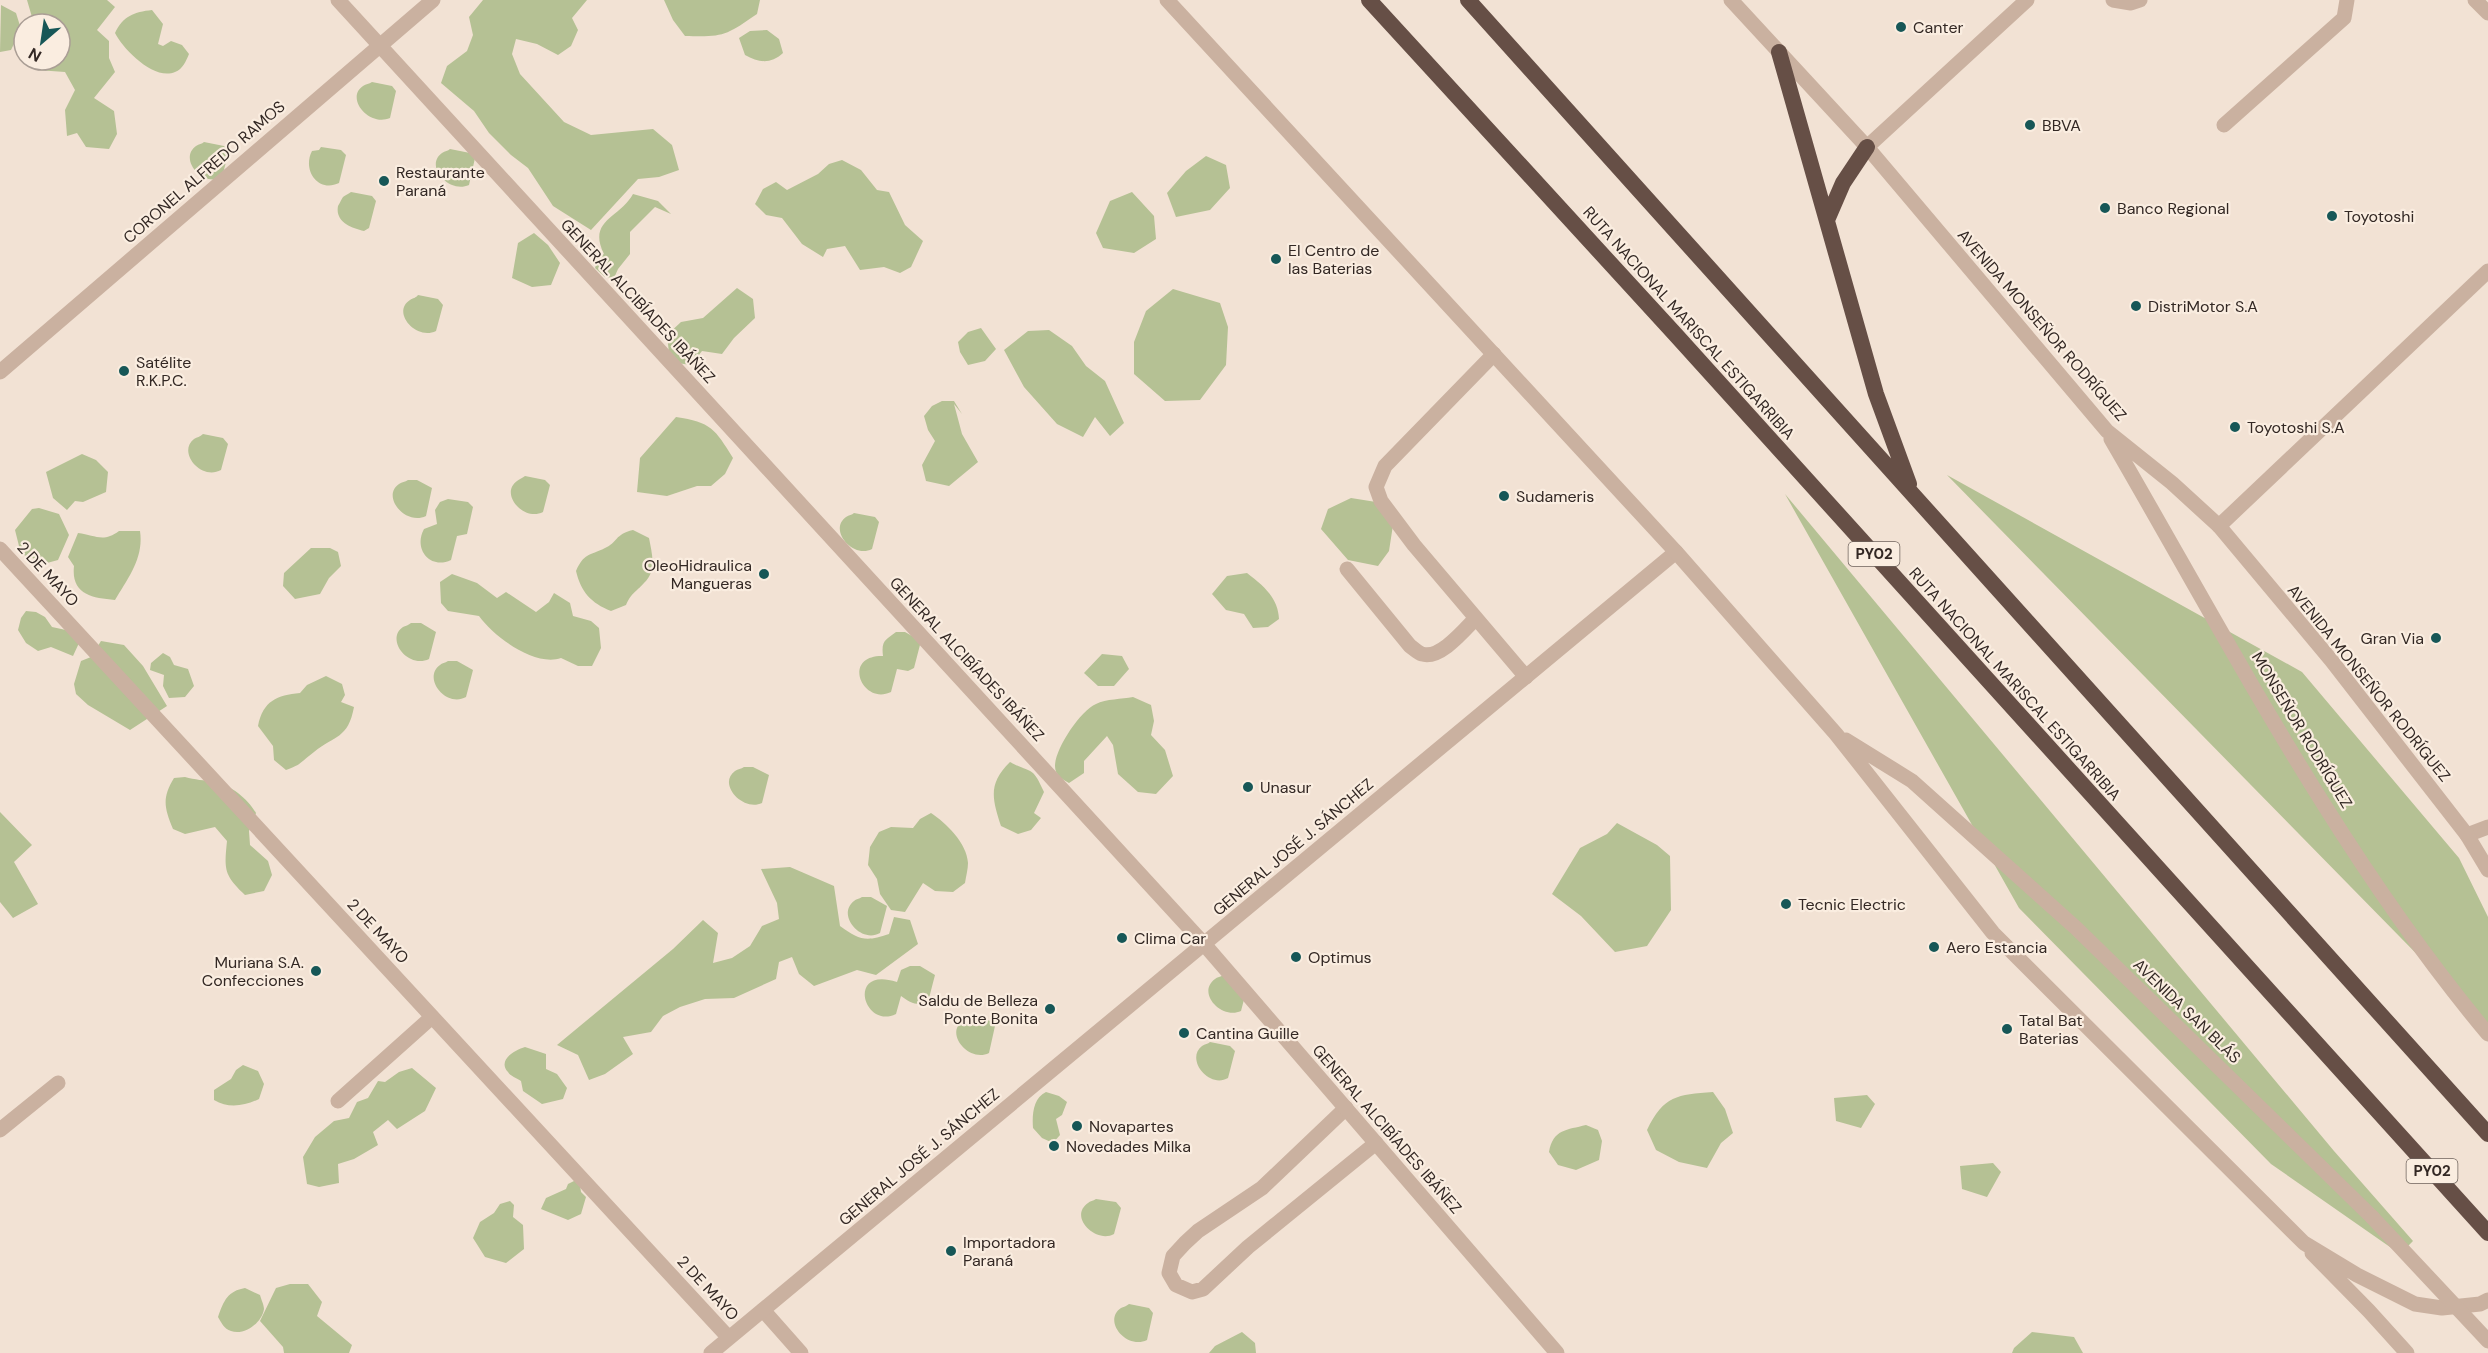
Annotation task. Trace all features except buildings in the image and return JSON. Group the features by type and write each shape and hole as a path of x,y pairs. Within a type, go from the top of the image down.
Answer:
{"highway":[{"name":"RUTA NACIONAL MARISCAL ESTIGARRIBIA","path":"1369,0 1683,343 2488,1233"},
{"path":"1468,0 2488,1134"},
{"path":"1779,52 1876,394 1912,494"},
{"path":"1827,220 1843,183 1867,147"}],"street":[{"name":"GENERAL ALCIBÍADES IBÁÑEZ","path":"338,0 1204,944 1557,1353"},
{"name":"CORONEL ALFREDO RAMOS","path":"0,372 433,0"},
{"path":"1167,0 1676,552 1836,734 1993,933 2304,1243 2319,1262 2370,1311 2407,1353"},
{"name":"AVENIDA MONSEÑOR RODRÍGUEZ","path":"1731,0 1867,147 2107,431 2172,483 2218,526 2331,660 2467,835 2488,870"},
{"path":"1867,147 2027,0"},
{"path":"2113,0 2131,3 2140,0"},
{"path":"2224,125 2344,18 2347,0"},
{"path":"2475,0 2488,13"},
{"path":"2218,526 2488,271"},
{"path":"1494,354 1384,465 1376,487 1381,501 1414,545 1526,676"},
{"name":"MONSEÑOR RODRÍGUEZ","path":"2107,431 2296,758 2338,826 2450,988 2488,1034"},
{"name":"2 DE MAYO","path":"0,549 729,1338"},
{"name":"GENERAL JOSÉ J. SÁNCHEZ","path":"711,1353 1676,552"},
{"path":"1347,569 1410,646 1422,654 1431,655 1448,646 1476,618"},
{"name":"AVENIDA SAN BLÁS","path":"1836,734 1912,781 2076,928 2372,1217 2488,1341"},
{"path":"2467,835 2488,827"},
{"path":"338,1101 432,1017"},
{"path":"0,1130 58,1083"},
{"path":"1346,1108 1262,1188 1198,1231 1185,1243 1173,1256 1169,1273 1176,1285 1192,1292 1203,1289 1248,1246 1376,1143"},
{"path":"2304,1243 2357,1275 2415,1304 2442,1308 2480,1304 2488,1300"},
{"path":"763,1310 801,1353"}],"green space":[{"path":"27,0 107,0 115,7 97,30 109,41 109,58 115,72 94,98 114,111 117,134 109,149 86,147 77,133 67,136 65,110 75,90 65,72 72,72 72,12 30,12"},
{"path":"483,0 587,0 572,18 578,30 571,46 558,55 537,44 516,39 512,54 520,74 564,122 591,135 653,129 672,145 679,170 659,177 638,179 591,230 553,206 528,168 489,133 474,111 441,83 447,66 467,51 473,35 469,17"},
{"path":"664,0 760,0 757,14 724,34 685,36 673,20"},
{"path":"1,5 14,12 12,12 12,48 0,52"},
{"path":"152,10 163,24 158,44 163,46 171,41 182,45 189,54 178,71 167,74 149,68 132,55 115,33 125,19 140,12"},
{"path":"767,30 779,39 783,53 769,61 755,60 745,55 739,38 750,31"},
{"path":"372,82 392,86 396,91 390,118 382,120 367,115 358,104 358,91"},
{"path":"204,142 224,146 229,151 222,177 207,179 191,164 191,152"},
{"path":"321,147 341,150 346,155 339,183 325,185 314,178 311,172 309,158 312,151 319,150"},
{"path":"450,149 470,153 475,158 469,185 454,186 441,177 437,171 437,158"},
{"path":"1206,156 1226,165 1230,188 1210,210 1176,217 1167,193 1186,171"},
{"path":"842,160 861,170 877,190 889,192 905,225 923,241 911,267 900,273 884,267 860,270 845,246 827,249 823,257 802,244 782,218 766,215 755,204 763,189 776,182 787,190 818,174 829,164"},
{"path":"351,192 372,196 376,201 369,228 364,231 349,226 339,216 338,206 343,197"},
{"path":"1132,192 1154,216 1156,239 1134,253 1103,248 1096,233 1110,201"},
{"path":"633,194 658,201 671,214 655,207 630,232 630,254 614,278 605,277 595,268 599,257 604,254 600,243 602,226"},
{"path":"534,233 548,245 560,263 551,285 532,287 512,278 518,243"},
{"path":"737,288 753,299 755,318 734,338 722,354 702,351 691,365 670,362 667,335 681,322 703,318"},
{"path":"1173,289 1220,303 1228,327 1226,365 1200,400 1165,401 1134,374 1134,342 1146,311"},
{"path":"418,295 438,299 443,305 436,331 421,332 408,324 405,318 403,311 405,305"},
{"path":"981,328 996,349 985,361 968,365 960,352 958,342 968,332"},
{"path":"1049,330 1072,346 1086,366 1105,381 1124,423 1110,436 1095,417 1083,437 1057,424 1024,387 1004,350 1028,331"},
{"path":"942,401 954,401 962,414 954,404 962,434 978,462 949,486 926,481 922,465 935,441 928,430 924,416 932,406"},
{"path":"676,417 697,421 711,428 733,458 725,474 711,486 697,486 667,496 637,492 640,458"},
{"path":"203,434 223,438 228,444 221,470 206,472 199,468 190,457 189,445"},
{"path":"82,454 96,460 108,472 106,492 83,502 75,501 67,510 53,498 46,472"},
{"path":"1947,475 2302,672 2459,858 2488,917 2488,1040 2450,988"},
{"path":"525,476 545,480 550,485 543,512 528,513 516,505 512,499 512,486"},
{"path":"408,480 417,480 432,488 426,516 410,517 403,513 394,502 394,489"},
{"path":"1785,494 2334,1151 2413,1241 2400,1254 2271,1164 2019,908"},
{"path":"1351,498 1376,502 1393,525 1389,551 1378,566 1348,560 1321,529 1328,509"},
{"path":"448,499 468,502 473,507 467,534 457,536 451,560 436,562 430,560 422,550 421,536 424,529 437,524 435,510 440,502"},
{"path":"39,508 59,514 69,535 58,560 47,563 21,554 15,530 32,509"},
{"path":"854,513 875,517 879,522 872,549 857,550 845,542 841,535 841,523"},
{"path":"633,530 649,538 653,562 651,573 626,605 611,611 588,596 576,571 584,558 609,546 623,534"},
{"path":"119,531 140,531 140,550 130,576 115,600 84,593 76,583 74,566 68,557 78,533 108,537"},
{"path":"311,548 330,548 338,552 341,566 329,578 320,594 295,599 283,586 284,573"},
{"path":"1247,573 1264,588 1276,605 1279,619 1268,627 1253,628 1244,614 1226,610 1212,594 1227,576"},
{"path":"452,574 477,583 497,598 506,592 536,612 549,602 554,593 570,603 573,616 591,621 599,628 601,648 592,666 578,666 561,658 551,660 528,654 494,633 479,616 448,611 441,603 440,582"},
{"path":"26,611 36,612 45,617 52,627 66,630 79,643 73,656 51,647 38,651 26,643 18,630 21,618"},
{"path":"411,623 421,623 436,632 429,659 414,660 401,651 398,645 398,632"},
{"path":"896,632 905,632 921,641 914,668 908,671 897,669 891,692 881,694 872,692 860,679 859,671 862,663 870,658 883,656 884,643"},
{"path":"101,641 124,645 143,666 167,706 130,730 88,705 76,694 74,684 81,661 91,657"},
{"path":"163,653 170,657 174,665 188,669 194,686 185,697 169,698 163,686 164,675 150,670 151,663"},
{"path":"1102,654 1122,656 1129,669 1114,686 1098,686 1084,673"},
{"path":"457,661 473,670 466,697 451,698 444,695 435,684 435,671 441,664"},
{"path":"326,676 342,684 345,695 341,702 354,707 348,725 340,735 286,770 274,760 273,746 258,726 260,717 272,701 284,695 300,693 307,685"},
{"path":"1133,697 1151,705 1154,721 1151,735 1165,750 1173,776 1156,794 1138,792 1118,774 1113,745 1107,736 1084,761 1084,773 1069,783 1059,776 1055,766 1059,750 1083,714 1100,702"},
{"path":"1010,762 1031,771 1044,792 1034,813 1041,818 1031,830 1018,834 1001,826 994,799 998,777"},
{"path":"744,767 753,767 769,775 762,803 747,804 740,800 731,789 730,776"},
{"path":"185,777 226,786 243,797 252,807 256,813 249,831 250,845 268,861 272,875 264,891 245,895 229,877 226,866 227,841 215,827 185,834 173,829 166,808 166,797 174,778"},
{"path":"0,812 32,845 14,862 38,904 13,918 0,902"},
{"path":"931,813 949,828 964,848 968,863 965,883 953,892 935,891 923,883 905,912 891,910 880,894 877,879 868,865 870,847 879,832 891,827 913,828 920,819"},
{"path":"1617,823 1657,845 1670,856 1671,910 1647,946 1615,952 1581,916 1552,894 1580,848 1607,834"},
{"path":"790,867 834,886 840,926 852,934 868,939 889,934 894,917 910,920 918,944 876,975 857,970 814,986 799,974 792,957 779,962 776,979 734,998 705,999 680,1007 663,1016 651,1032 623,1037 633,1054 605,1074 589,1080 578,1055 557,1045 673,949 703,920 718,933 713,963 732,958 750,946 762,926 779,919 777,903 761,869"},
{"path":"871,897 887,906 880,933 865,935 849,920 849,907 855,900"},
{"path":"910,966 920,966 935,975 928,1002 914,1003 901,996 896,1014 884,1017 875,1013 868,1006 865,998 866,989 871,982 881,979 897,982 901,970"},
{"path":"1223,975 1248,984 1241,1011 1226,1012 1219,1009 1210,998 1208,991 1210,985 1216,978"},
{"path":"971,1017 991,1021 995,1026 989,1053 974,1054 961,1045 958,1039 956,1032 958,1026"},
{"path":"1210,1042 1230,1046 1235,1051 1228,1078 1221,1080 1207,1076 1198,1065 1197,1052"},
{"path":"525,1047 546,1054 546,1069 557,1074 567,1088 563,1099 542,1104 523,1091 521,1081 505,1068 509,1056"},
{"path":"243,1065 258,1071 264,1084 259,1099 236,1105 225,1105 214,1100 214,1090 231,1079 236,1070"},
{"path":"412,1068 436,1088 425,1111 397,1129 388,1120 373,1132 378,1145 354,1159 338,1164 339,1183 319,1187 307,1184 303,1157 315,1137 334,1121 349,1118 357,1102 368,1098 378,1081 385,1082 399,1072"},
{"path":"1046,1092 1059,1096 1067,1102 1062,1115 1056,1119 1060,1135 1053,1143 1042,1138 1033,1128 1033,1112 1036,1103 1038,1098"},
{"path":"1713,1092 1725,1109 1733,1133 1721,1143 1707,1168 1679,1162 1656,1150 1647,1130 1659,1110 1666,1103 1681,1096"},
{"path":"1867,1095 1875,1104 1861,1128 1836,1121 1834,1098"},
{"path":"1586,1125 1598,1130 1602,1141 1599,1160 1576,1170 1558,1165 1549,1152 1554,1139 1562,1132"},
{"path":"1993,1163 2001,1172 1987,1197 1962,1189 1960,1166"},
{"path":"576,1180 586,1197 581,1214 568,1220 541,1209 546,1198 566,1189 568,1184"},
{"path":"1096,1199 1116,1202 1121,1208 1114,1234 1100,1235 1087,1228 1083,1222 1081,1215 1083,1209 1089,1202"},
{"path":"510,1201 514,1205 513,1217 523,1225 524,1249 506,1263 485,1257 473,1238 480,1222 494,1213 500,1204"},
{"path":"290,1284 308,1284 322,1302 317,1316 352,1345 349,1353 284,1353 283,1347 260,1321 276,1288"},
{"path":"245,1288 260,1295 264,1307 263,1314 247,1330 231,1331 218,1317 227,1297 234,1291"},
{"path":"1129,1304 1149,1308 1153,1313 1147,1340 1132,1341 1119,1333 1114,1320 1116,1314"},
{"path":"1242,1332 1255,1343 1256,1353 1209,1353 1215,1346"},
{"path":"2032,1332 2074,1337 2083,1353 2012,1353 2014,1348"}],"place":[{"name":"Canter","path":"1901,27"},
{"name":"BBVA","path":"2030,125"},
{"name":"Restaurante Paraná","path":"384,181"},
{"name":"Banco Regional","path":"2105,208"},
{"name":"Toyotoshi","path":"2332,216"},
{"name":"El Centro de las Baterias","path":"1276,259"},
{"name":"DistriMotor S.A","path":"2136,306"},
{"name":"Satélite R.K.P.C.","path":"124,371"},
{"name":"Toyotoshi S.A","path":"2235,427"},
{"name":"Sudameris","path":"1504,496"},
{"name":"OleoHidraulica Mangueras","path":"764,574"},
{"name":"Gran Via","path":"2436,638"},
{"name":"Unasur","path":"1248,787"},
{"name":"Tecnic Electric","path":"1786,904"},
{"name":"Clima Car","path":"1122,938"},
{"name":"Aero Estancia","path":"1934,947"},
{"name":"Optimus","path":"1296,957"},
{"name":"Muriana S.A. Confecciones","path":"316,971"},
{"name":"Saldu de Belleza Ponte Bonita","path":"1050,1009"},
{"name":"Tatal Bat Baterias","path":"2007,1029"},
{"name":"Cantina Guille","path":"1184,1033"},
{"name":"Novapartes","path":"1077,1126"},
{"name":"Novedades Milka","path":"1054,1146"},
{"name":"Importadora Paraná","path":"951,1251"}]}
